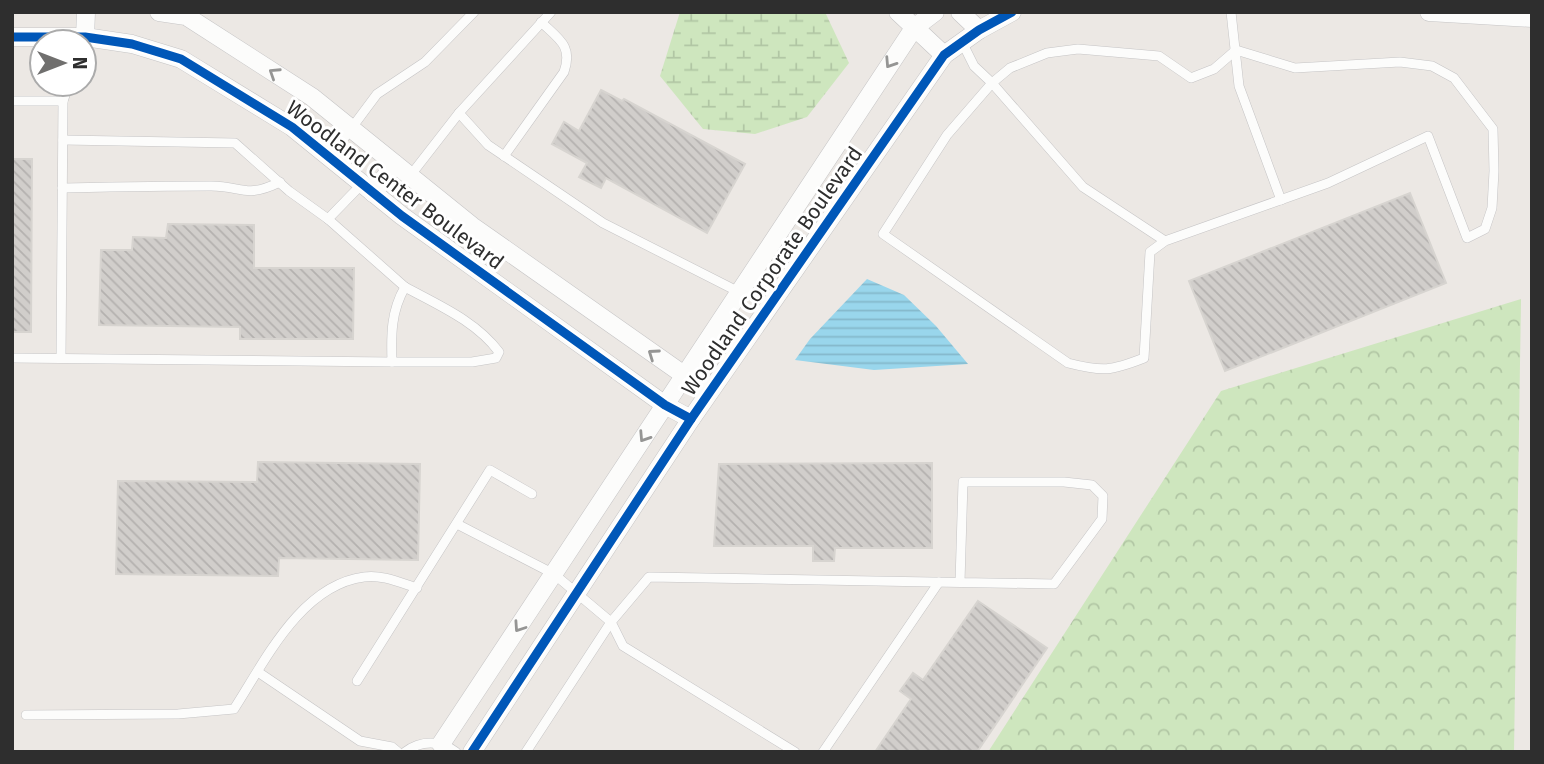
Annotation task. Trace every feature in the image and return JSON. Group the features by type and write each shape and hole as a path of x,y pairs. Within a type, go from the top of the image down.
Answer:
{"street":[{"name":"Woodland Center Boulevard","path":"159,12 186,16 312,97 472,226 710,391"},
{"path":"898,12 944,55"},
{"name":"Woodland Corporate Boulevard","path":"449,748 554,574 684,375 914,28 934,12"},
{"path":"960,12 979,30"},
{"name":"Woodland Corporate Boulevard","path":"472,752 691,419 944,55 979,30 1012,12"},
{"path":"1429,12 1532,18"},
{"name":"Woodland Center Boulevard","path":"98,40 132,44 181,59 292,127 402,216 665,405 691,419"},
{"path":"368,188 395,164"}],"lane":[{"path":"330,157 377,94 425,62 474,12"},
{"path":"410,176 459,113 551,12"},
{"path":"1231,12 1239,86 1281,200"},
{"path":"504,156 564,72 569,58 567,48 541,22"},
{"path":"962,42 974,66 1083,187 1165,241"},
{"path":"1078,49 1159,56 1191,78 1214,69 1236,50 1295,68 1400,62 1432,66 1454,78 1493,129 1492,208 1485,229 1467,238 1428,136 1328,183 1165,241 1150,252 1144,358 1114,370 1068,363 883,234 947,135 992,83 1010,68 1047,53 1078,49"},
{"path":"61,358 64,98"},
{"path":"12,101 63,101"},
{"path":"459,113 488,145 603,223 739,292"},
{"path":"12,358 472,362 496,358 499,352 489,339 471,324 405,287 328,219 235,143 63,139"},
{"path":"62,188 216,186 243,192 263,191 280,182"},
{"path":"328,219 368,188"},
{"path":"392,362 392,323 397,301 405,287"},
{"path":"358,681 490,470 531,494"},
{"path":"526,752 611,622 649,578 960,583 1054,584 1102,519 1104,496 1092,485 1064,482 963,482 960,583"},
{"path":"457,524 554,574 611,622 623,646 795,752"},
{"path":"26,715 178,713 234,709 283,635 309,602 329,587 365,576 390,579 417,587"},
{"path":"823,752 939,582"},
{"path":"258,672 360,741 392,747 398,752"},
{"path":"360,741 365,752"},
{"path":"405,752 413,746 427,743 449,748"}],"green space":[{"path":"680,12 825,12 849,63 807,117 755,134 703,129 660,76"},
{"path":"1521,299 1514,752 988,752 1221,391"}],"water":[{"path":"867,279 904,295 936,326 968,364 874,370 795,360 810,339"}],"building":[{"path":"601,90 622,101 624,99 745,164 707,233 606,178 601,188 579,177 587,163 552,144 564,122 579,131"},
{"path":"12,159 32,159 31,332 12,332"},
{"path":"1410,193 1446,283 1225,371 1189,281"},
{"path":"168,224 254,225 254,268 354,268 353,339 240,339 240,327 99,325 101,250 132,250 133,237 166,238"},
{"path":"258,462 420,464 418,560 279,558 278,576 116,574 118,481 257,482"},
{"path":"932,463 932,548 835,548 834,561 813,561 813,546 714,546 719,464"},
{"path":"978,601 1047,648 977,752 875,752 911,699 900,691 913,673 923,680"}],"cycle path":[{"path":"472,752 691,419 944,55 979,30 1012,12"},
{"path":"12,37 85,37 132,44 181,59 292,127 402,216 665,405 691,419"}]}
